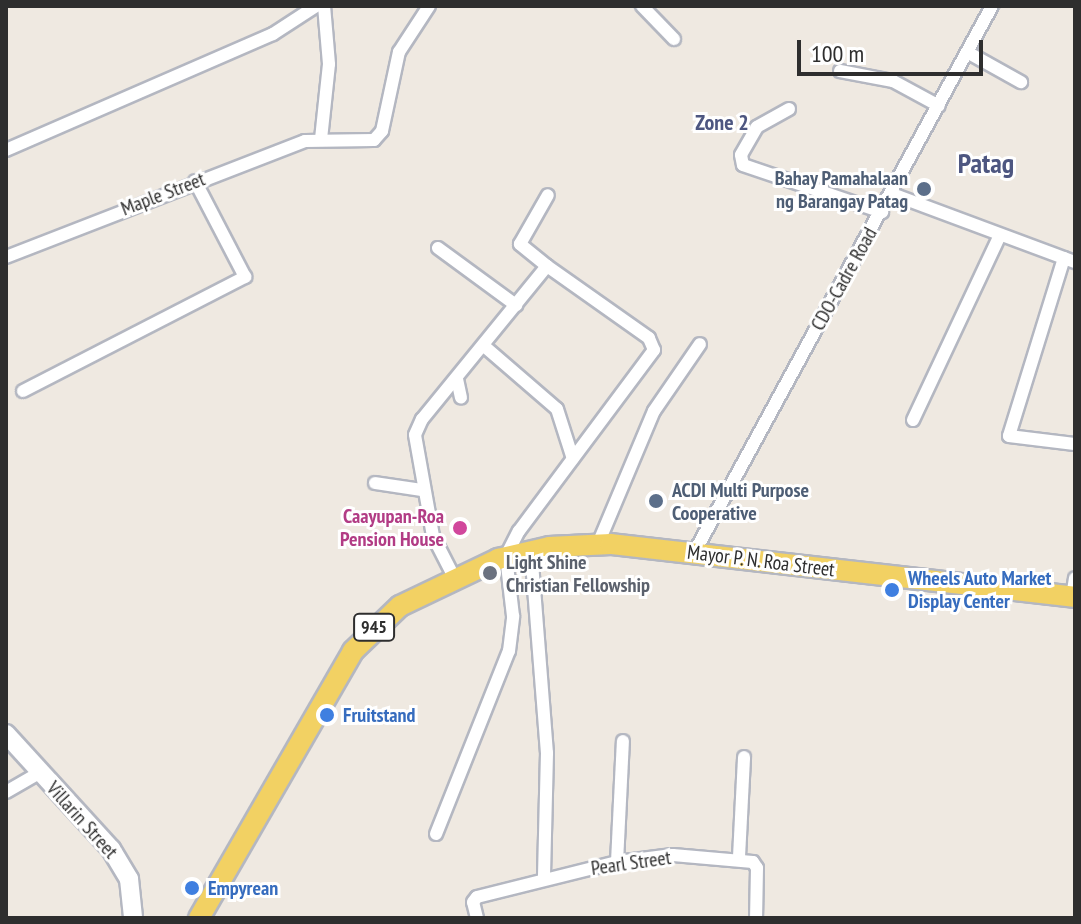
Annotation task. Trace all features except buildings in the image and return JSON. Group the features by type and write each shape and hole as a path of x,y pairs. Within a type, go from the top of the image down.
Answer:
{"main road":[{"name":"Mayor P. N. Roa Street","path":"199,918 353,651 400,606 454,577 506,556 531,550 598,544 1074,591"},
{"name":"Villarin Street","path":"6,734 123,868 133,918"}],"street":[{"path":"6,150 273,34 316,6"},
{"path":"324,6 329,64 321,139 368,142 379,135 394,66 429,6"},
{"path":"642,6 674,39"},
{"name":"CDO-Cadre Road","path":"694,553 992,6"},
{"path":"967,52 1021,82"},
{"path":"840,71 893,81 939,106"},
{"path":"789,109 757,127 741,155 743,165 882,212"},
{"name":"Maple Street","path":"6,257 195,181 321,139"},
{"path":"23,391 245,277 195,181"},
{"path":"892,194 1070,260 1009,436 1075,444"},
{"path":"436,834 509,651 513,616 506,556 573,459 650,361 654,346 520,244 548,195"},
{"path":"913,420 1000,235"},
{"path":"438,248 516,305"},
{"path":"454,577 433,536 422,490 415,435 422,419 547,266"},
{"path":"598,544 654,411 700,344"},
{"path":"484,346 557,409 573,459"},
{"path":"457,379 461,398"},
{"path":"375,483 422,490"},
{"path":"531,550 547,753 544,878"},
{"path":"617,862 623,741"},
{"path":"744,757 739,857 757,868 756,918"},
{"path":"6,792 39,773"},
{"name":"Pearl Street","path":"477,918 473,902 477,897 544,878 617,862 673,855 739,857"}],"place":[{"name":"Bahay Pamahalaan ng Barangay Patag","path":"924,189"},
{"name":"ACDI Multi Purpose Cooperative","path":"656,501"},
{"name":"Caayupan-Roa Pension House","path":"460,528"},
{"name":"Light Shine Christian Fellowship","path":"490,573"},
{"name":"Wheels Auto Market Display Center","path":"892,590"},
{"name":"Fruitstand","path":"327,715"},
{"name":"Empyrean","path":"192,888"}],"district":[{"name":"Zone 2","path":"722,123"},
{"name":"Patag","path":"986,163"}]}
